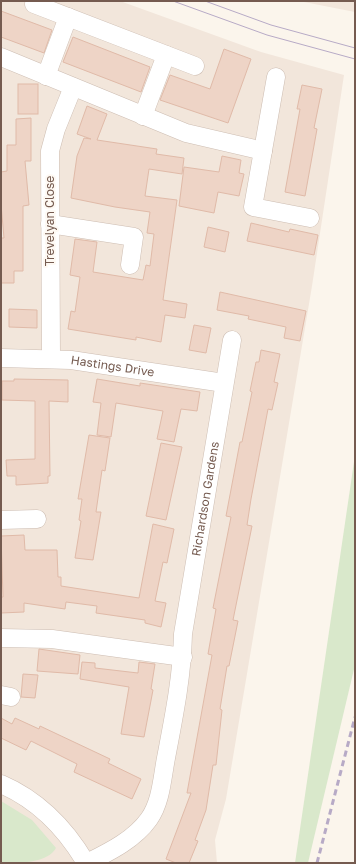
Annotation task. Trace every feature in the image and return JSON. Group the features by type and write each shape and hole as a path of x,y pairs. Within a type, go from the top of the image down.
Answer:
{"street":[{"path":"34,4 195,66"},
{"path":"46,76 68,18"},
{"path":"143,116 166,55"},
{"path":"1,57 186,133 263,151"},
{"path":"276,77 253,207 310,218"},
{"name":"Trevelyan Close","path":"51,358 50,151 56,129 73,87"},
{"path":"50,224 134,237 130,266"},
{"name":"Richardson Gardens","path":"86,863 129,840 140,830 156,808 181,681 183,634 232,340"},
{"name":"Hastings Drive","path":"1,358 51,358 224,383"},
{"path":"1,520 37,519"},
{"path":"1,638 52,639 183,657"},
{"path":"1,784 26,798 52,817 74,843 86,863"}],"shaded area":[{"path":"1,1 120,1 261,52 344,75 312,286 226,799 215,840 217,863 1,863"},
{"path":"299,1 355,1 355,12"}],"green space":[{"path":"355,455 355,665 308,863 295,863"},
{"path":"1,801 32,820 56,848 52,853 39,860 31,862 1,863"}],"building":[{"path":"1,11 52,30 44,53 1,37"},
{"path":"73,37 150,67 141,92 63,62"},
{"path":"224,49 251,59 228,123 160,100 170,75 210,89"},
{"path":"18,84 38,84 38,114 18,114"},
{"path":"302,85 322,89 314,128 317,129 305,196 285,192 300,109 297,109"},
{"path":"87,106 107,114 97,140 157,149 156,154 184,158 182,174 149,169 145,196 177,200 163,300 187,304 185,318 165,315 161,342 136,337 136,340 68,329 71,311 75,312 80,277 70,275 75,239 97,242 93,272 143,280 146,265 150,266 154,234 147,233 150,212 71,198 77,156 84,138 91,139 77,134"},
{"path":"31,118 31,161 25,161 29,205 23,206 23,271 14,271 14,283 1,283 1,238 4,238 1,204 1,172 7,171 7,145 16,145 16,119"},
{"path":"222,156 241,160 239,173 244,174 239,196 218,192 214,213 179,206 184,167 219,172"},
{"path":"251,223 289,232 290,229 318,235 314,255 247,241"},
{"path":"208,227 229,232 225,252 204,247"},
{"path":"220,292 306,311 300,341 284,338 286,327 248,319 249,316 217,310"},
{"path":"9,309 37,310 37,328 9,327"},
{"path":"194,325 211,328 206,353 189,350"},
{"path":"261,350 280,354 274,382 278,383 272,410 268,409 251,499 247,525 252,526 233,620 238,621 229,666 227,666 220,709 222,710 216,765 213,765 206,810 195,840 198,841 189,863 176,863 166,859 191,793 187,793 212,655 208,654 216,609 213,608 231,517 226,516 240,442 242,442 252,392 250,391 256,362 259,362"},
{"path":"14,379 68,380 68,402 49,401 50,476 48,476 48,483 16,485 16,476 7,476 6,460 35,459 35,401 2,400 2,381 14,381"},
{"path":"97,379 140,386 140,383 200,392 197,411 181,409 174,442 157,439 163,411 116,403 111,437 97,435 101,403 93,402"},
{"path":"89,435 110,438 105,471 102,470 96,512 101,512 93,560 75,558 81,521 79,520 82,499 78,499"},
{"path":"161,443 182,447 166,520 146,516"},
{"path":"153,524 174,529 167,563 163,562 155,601 166,603 161,627 145,623 145,620 96,613 97,606 66,602 65,609 24,603 24,612 1,613 1,597 3,597 1,536 24,535 25,550 57,550 58,577 61,577 61,586 139,598"},
{"path":"39,649 80,655 78,674 37,671"},
{"path":"82,662 95,663 95,668 138,673 139,662 155,664 151,689 153,690 144,737 121,734 129,687 80,679"},
{"path":"23,674 38,675 35,698 21,697"},
{"path":"1,718 12,724 15,718 39,729 40,726 110,759 108,763 141,779 132,799 74,772 77,764 31,741 26,750 1,738"}],"tram line":[{"path":"173,1 267,35 355,59"},
{"path":"205,1 271,25 355,48"}],"railway":[{"path":"317,863 355,717"}]}
